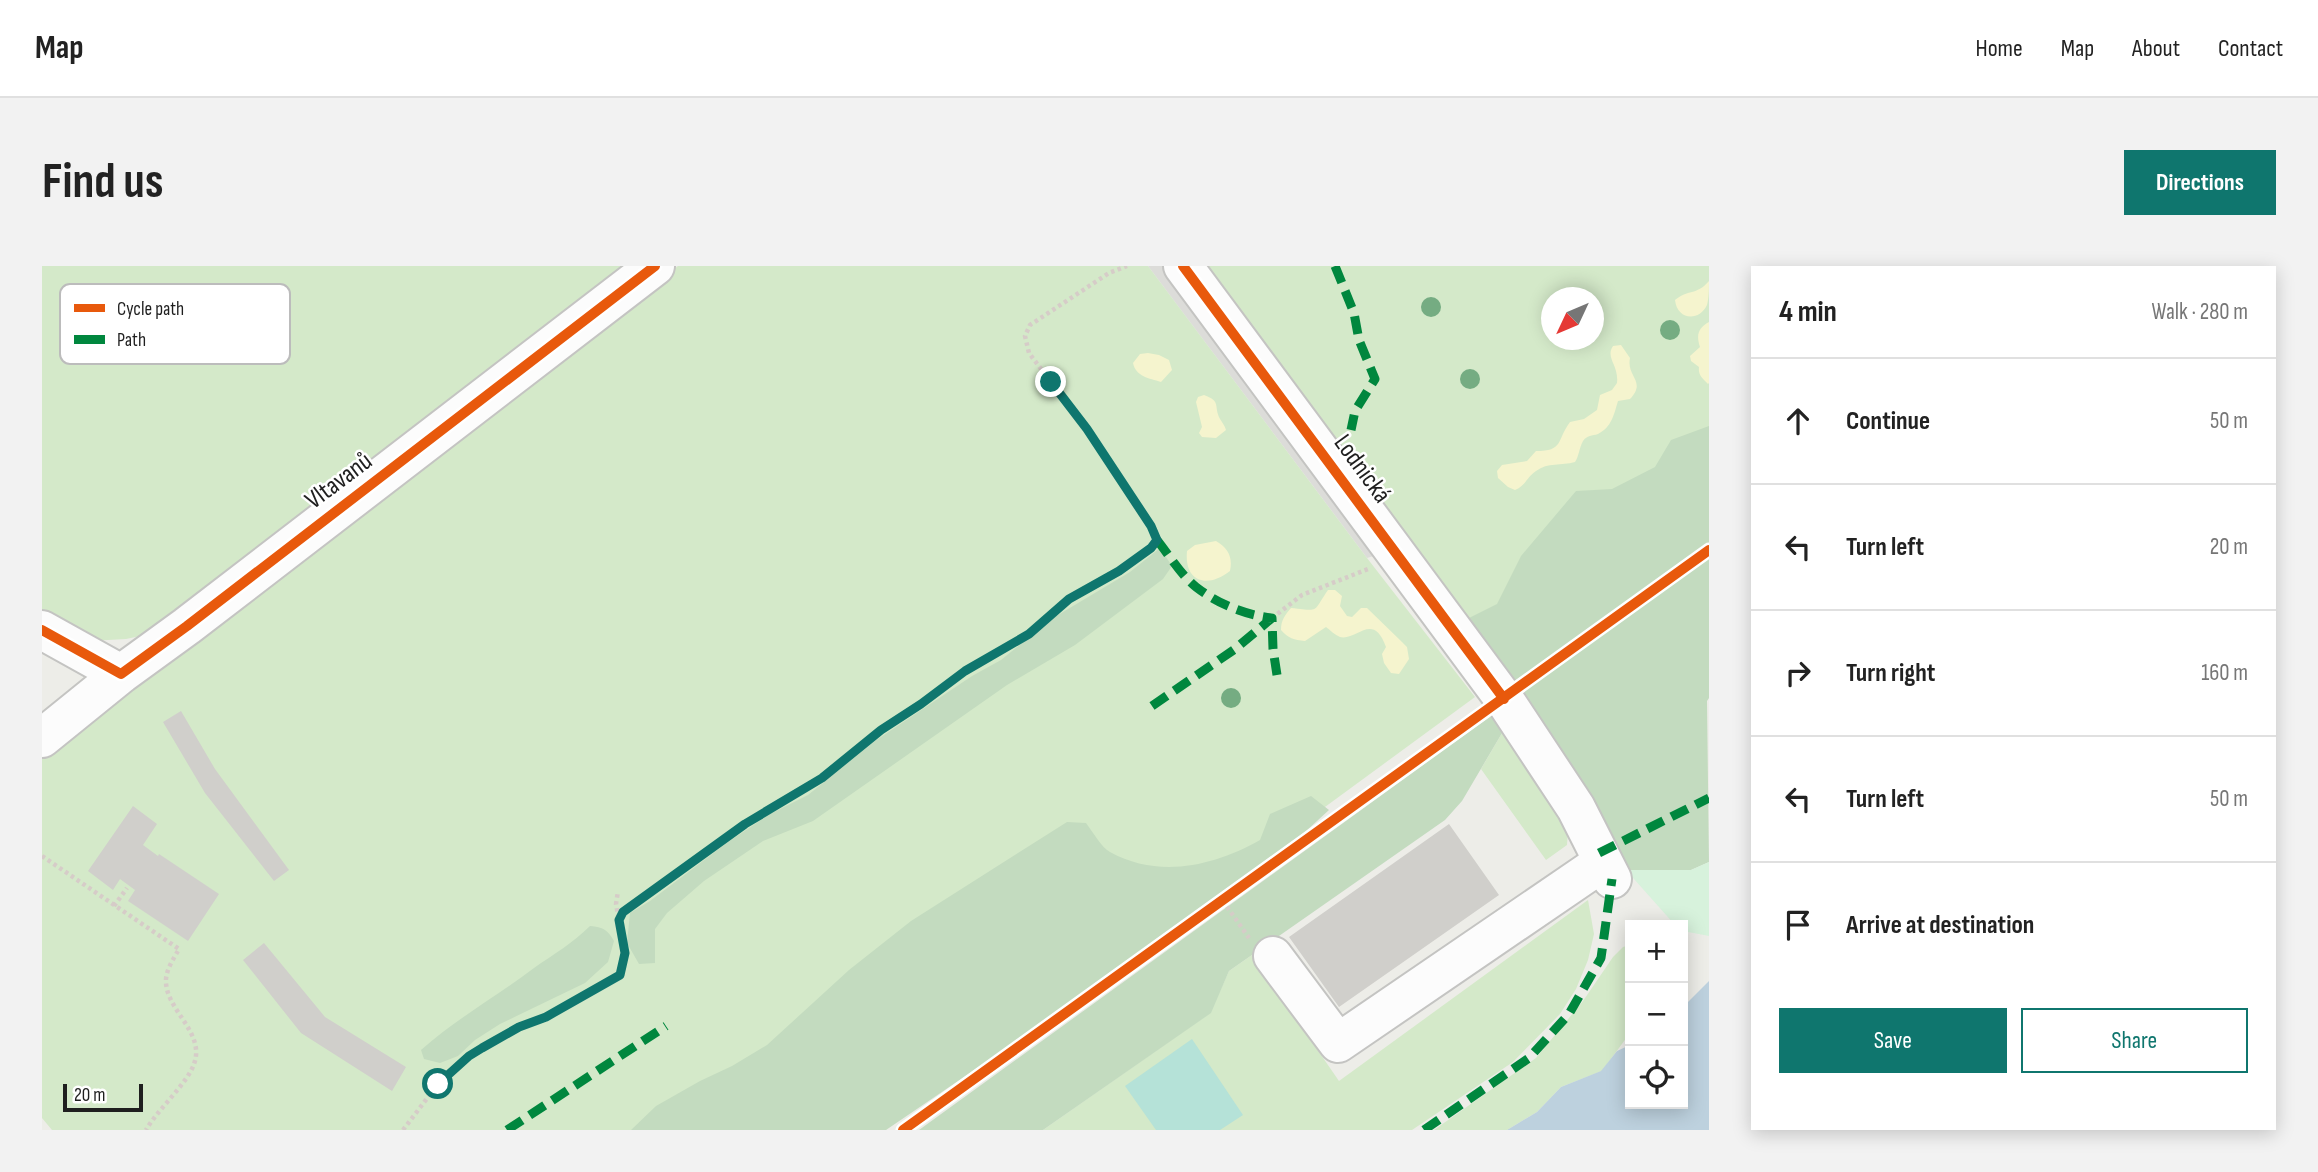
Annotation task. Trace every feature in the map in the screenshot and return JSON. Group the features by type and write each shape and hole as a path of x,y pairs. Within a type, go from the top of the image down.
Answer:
{"street":[{"name":"Vltavanů","path":"42,738 121,674 655,266"},
{"name":"Lodnická","path":"1183,266 1504,699 1576,808 1608,870 1338,1043 1273,956"},
{"path":"42,630 121,674"}],"path":[{"path":"619,920 623,912 694,859 745,824 822,778 881,730 965,671 1029,634 1069,599 1119,571 1151,548 1157,540 1151,526 1087,429 1029,353 1025,336 1030,325 1109,273 1127,266"},
{"path":"1272,618 1301,594 1399,558"},
{"path":"42,856 179,949 171,962 166,980 169,994 193,1038 196,1051 194,1065 146,1130"},
{"path":"114,906 127,888"},
{"path":"402,1130 438,1084 469,1056 620,975 625,953 616,904 618,891"},
{"path":"1212,909 1234,893"}],"shaded area":[{"path":"42,266 637,266 164,631 126,639 89,641 42,621"},
{"path":"678,266 1148,266 1475,697 1190,906 731,1130 52,1130 42,1118 42,755 184,652"},
{"path":"1148,266 1174,266 1387,552 1367,558"},
{"path":"1196,266 1709,266 1709,467 1477,637"},
{"path":"1709,426 1709,862 1691,870 1626,870 1459,623 1497,604 1521,556 1576,491 1612,489 1655,467 1671,440"},
{"path":"1160,548 1172,566 1163,579 1075,645 1007,685 813,821 763,841 704,881 667,913 655,929 655,963 639,964 627,943 630,913 770,814 808,795 875,741 972,676 1001,660 1053,618 1130,572"},
{"path":"1495,713 1505,728 1462,801 1445,820 1229,971 1211,1013 1043,1130 919,1130"},
{"path":"1505,728 1569,816 1567,845 1546,860 1481,769"},
{"path":"1311,796 1329,810 1305,832 986,1062 886,1130 631,1130 656,1106 767,1045 849,970 911,921 1067,822 1086,823 1107,850 1129,860 1167,867 1186,866 1224,857 1260,840 1270,814"},
{"path":"1709,862 1709,936 1688,932 1688,920 1671,920 1626,870 1691,870"},
{"path":"1588,900 1594,934 1588,960 1576,989 1560,1014 1513,1062 1412,1130 1043,1130 1210,1013 1229,971 1252,955 1339,1081"},
{"path":"590,926 605,930 614,941 608,962 585,983 500,1024 475,1040 458,1056 440,1063 424,1059 421,1050 434,1039"},
{"path":"1623,947 1625,1040 1602,1071 1561,1087 1537,1112 1507,1130 1434,1130 1536,1058"},
{"path":"1709,981 1709,1130 1507,1130 1537,1112 1561,1087 1601,1071 1617,1051 1625,1047 1625,1109 1688,1109 1688,1002"},
{"path":"1192,1039 1243,1115 1220,1130 1156,1130 1125,1086"}],"sand":[{"path":"1709,281 1708,302 1703,310 1694,316 1680,312 1675,300 1700,289"},
{"path":"1709,322 1708,384 1690,356 1700,347 1699,332"},
{"path":"1621,345 1630,358 1637,388 1635,393 1630,399 1618,401 1612,420 1598,434 1585,439 1575,462 1545,466 1533,473 1519,488 1515,490 1508,487 1498,478 1497,471 1502,465 1527,461 1536,451 1555,447 1570,422 1584,419 1597,410 1600,395 1612,390 1617,383 1611,350 1613,346"},
{"path":"1148,353 1169,360 1172,370 1161,382 1144,376 1135,368 1133,363 1140,354"},
{"path":"1204,395 1215,402 1226,430 1216,438 1202,437 1199,433 1202,427 1196,402 1198,397"},
{"path":"1216,541 1229,553 1230,571 1213,580 1205,581 1193,576 1189,570 1187,551 1195,545"},
{"path":"1328,590 1335,590 1342,596 1340,606 1347,616 1352,617 1361,608 1367,608 1407,647 1409,659 1399,674 1391,673 1384,663 1382,654 1386,647 1376,631 1364,630 1340,637 1326,627 1305,641 1292,638 1281,630 1284,618 1291,608 1315,609"}],"building":[{"path":"181,711 215,769 289,870 274,881 205,793 163,722"},
{"path":"133,806 157,824 143,845 219,894 188,941 128,901 135,890 120,879 113,890 88,871"},
{"path":"1449,824 1499,895 1339,1007 1289,937"},
{"path":"264,943 325,1017 406,1067 392,1091 301,1033 243,960"}],"marked path":[{"path":"1335,266 1354,313 1359,340 1375,379 1355,411 1351,430"},
{"path":"1157,540 1185,577 1204,593 1242,611 1272,618"},
{"path":"1152,706 1235,649 1272,618 1277,675"},
{"path":"1599,853 1709,798"},
{"path":"1424,1130 1529,1058 1569,1014 1601,958 1612,879"},
{"path":"507,1130 666,1026"}],"cycle path":[{"path":"42,630 121,674 655,266"},
{"path":"1183,266 1504,699"},
{"path":"903,1130 1709,550"}],"route":[{"path":"438,1084 482,1048 519,1027 546,1017 620,975 625,953 619,920 623,912 684,866 745,824 803,791 881,730 965,671 1029,634 1069,599 1119,571 1151,548 1157,540 1151,526 1087,429 1051,382"}]}
